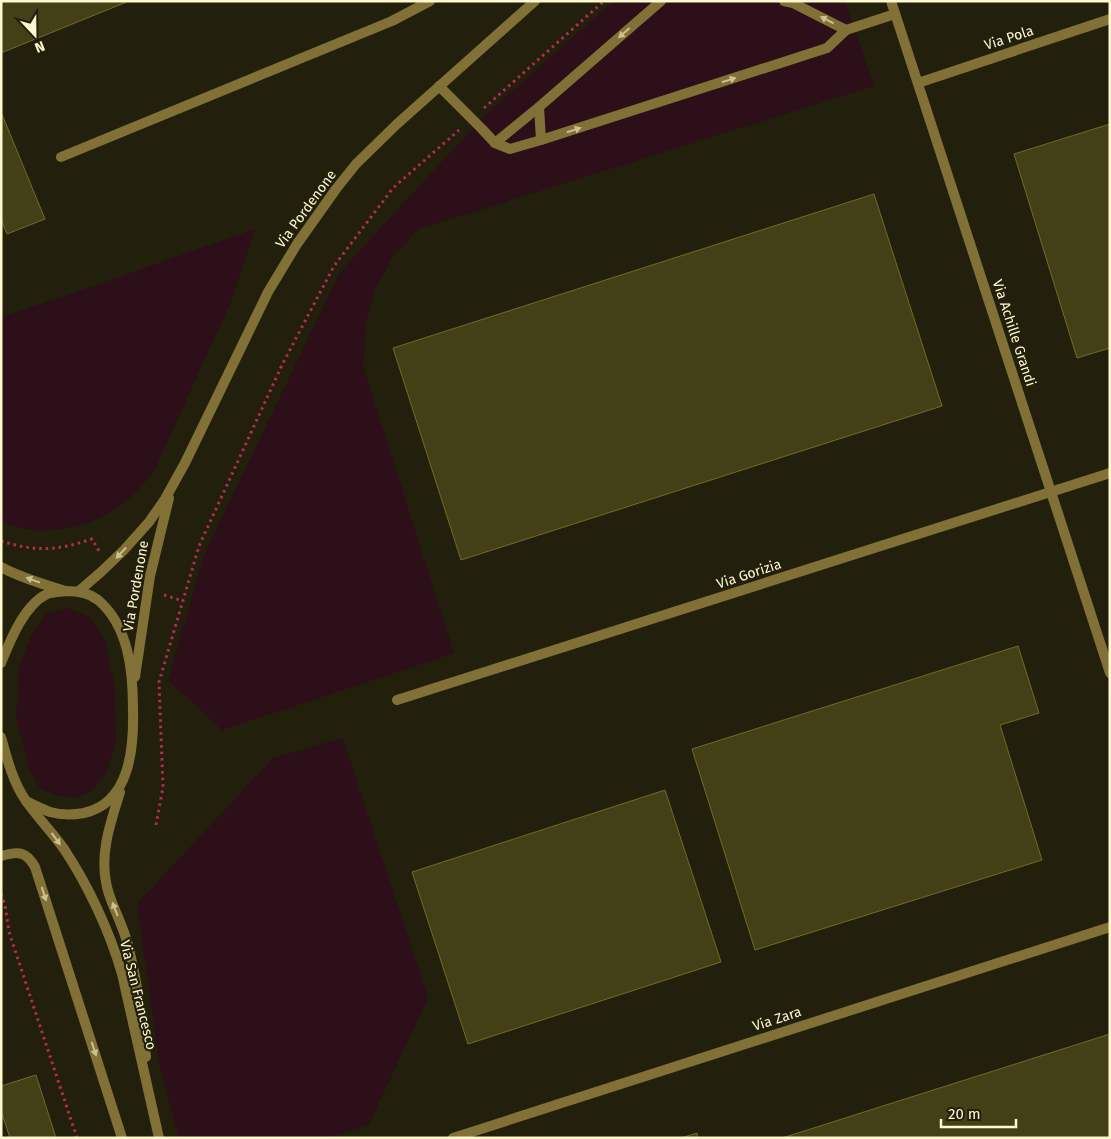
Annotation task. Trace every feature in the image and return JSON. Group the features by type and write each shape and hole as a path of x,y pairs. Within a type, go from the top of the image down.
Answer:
{"street":[{"path":"61,157 392,21 430,1"},
{"name":"Via Pordenone","path":"79,591 139,534 158,510 185,464 259,308 276,277 318,213 356,164 438,86 535,1"},
{"path":"495,143 660,1"},
{"path":"784,1 794,3 846,30"},
{"name":"Via Achille Grandi","path":"891,1 1110,673"},
{"path":"438,86 495,143 510,149 827,48 846,30 895,14"},
{"name":"Via Pola","path":"918,83 1110,19"},
{"path":"539,107 541,140"},
{"name":"Via Gorizia","path":"397,700 1110,473"},
{"name":"Via Pordenone","path":"133,690 150,576 172,487"},
{"path":"1,567 66,591"},
{"path":"1,663 16,629 31,607 47,594 79,591 96,598 118,626 128,652 133,690"},
{"name":"Via San Francesco","path":"133,690 134,722 132,744 128,765 106,838 104,853 106,882 132,960 157,1133"},
{"name":"Via San Francesco","path":"1,737 13,776 26,801 56,838 73,863 112,943 122,974 157,1133"},
{"path":"26,801 49,812 78,814 94,810 111,800 123,782"},
{"path":"1,856 14,852 21,853 31,860 38,874 122,1138"},
{"name":"Via Zara","path":"453,1138 1110,927"}],"path":[{"path":"156,825 163,787 159,682 199,546 282,365 334,266 393,188 604,1"},
{"path":"1,894 5,905 9,932 76,1138"}],"shaded area":[{"path":"614,1 845,1 874,86 419,229 394,255 377,286 367,318 363,365 454,653 222,730 168,680 204,555 340,272 484,116"},
{"path":"255,229 233,297 155,469 141,486 126,502 114,510 87,523 73,527 44,530 29,529 1,521 1,317"},
{"path":"69,608 90,617 105,640 115,688 116,744 106,774 91,791 77,798 55,795 39,787 29,769 16,718 19,667 31,636 46,614"},
{"path":"343,738 428,998 369,1124 328,1138 179,1138 160,1069 137,904 273,758"}],"building":[{"path":"1,1 129,1 1,53"},
{"path":"1,112 45,219 7,234 1,220"},
{"path":"1110,124 1110,348 1077,358 1014,154"},
{"path":"874,194 942,406 461,560 393,348"},
{"path":"1018,646 1039,713 1000,725 1042,860 755,950 692,749"},
{"path":"665,790 721,962 468,1044 412,872"},
{"path":"1110,1034 1110,1138 782,1138"},
{"path":"36,1075 56,1138 10,1138 1,1111 1,1086"},
{"path":"697,1133 698,1138 681,1138"}]}
